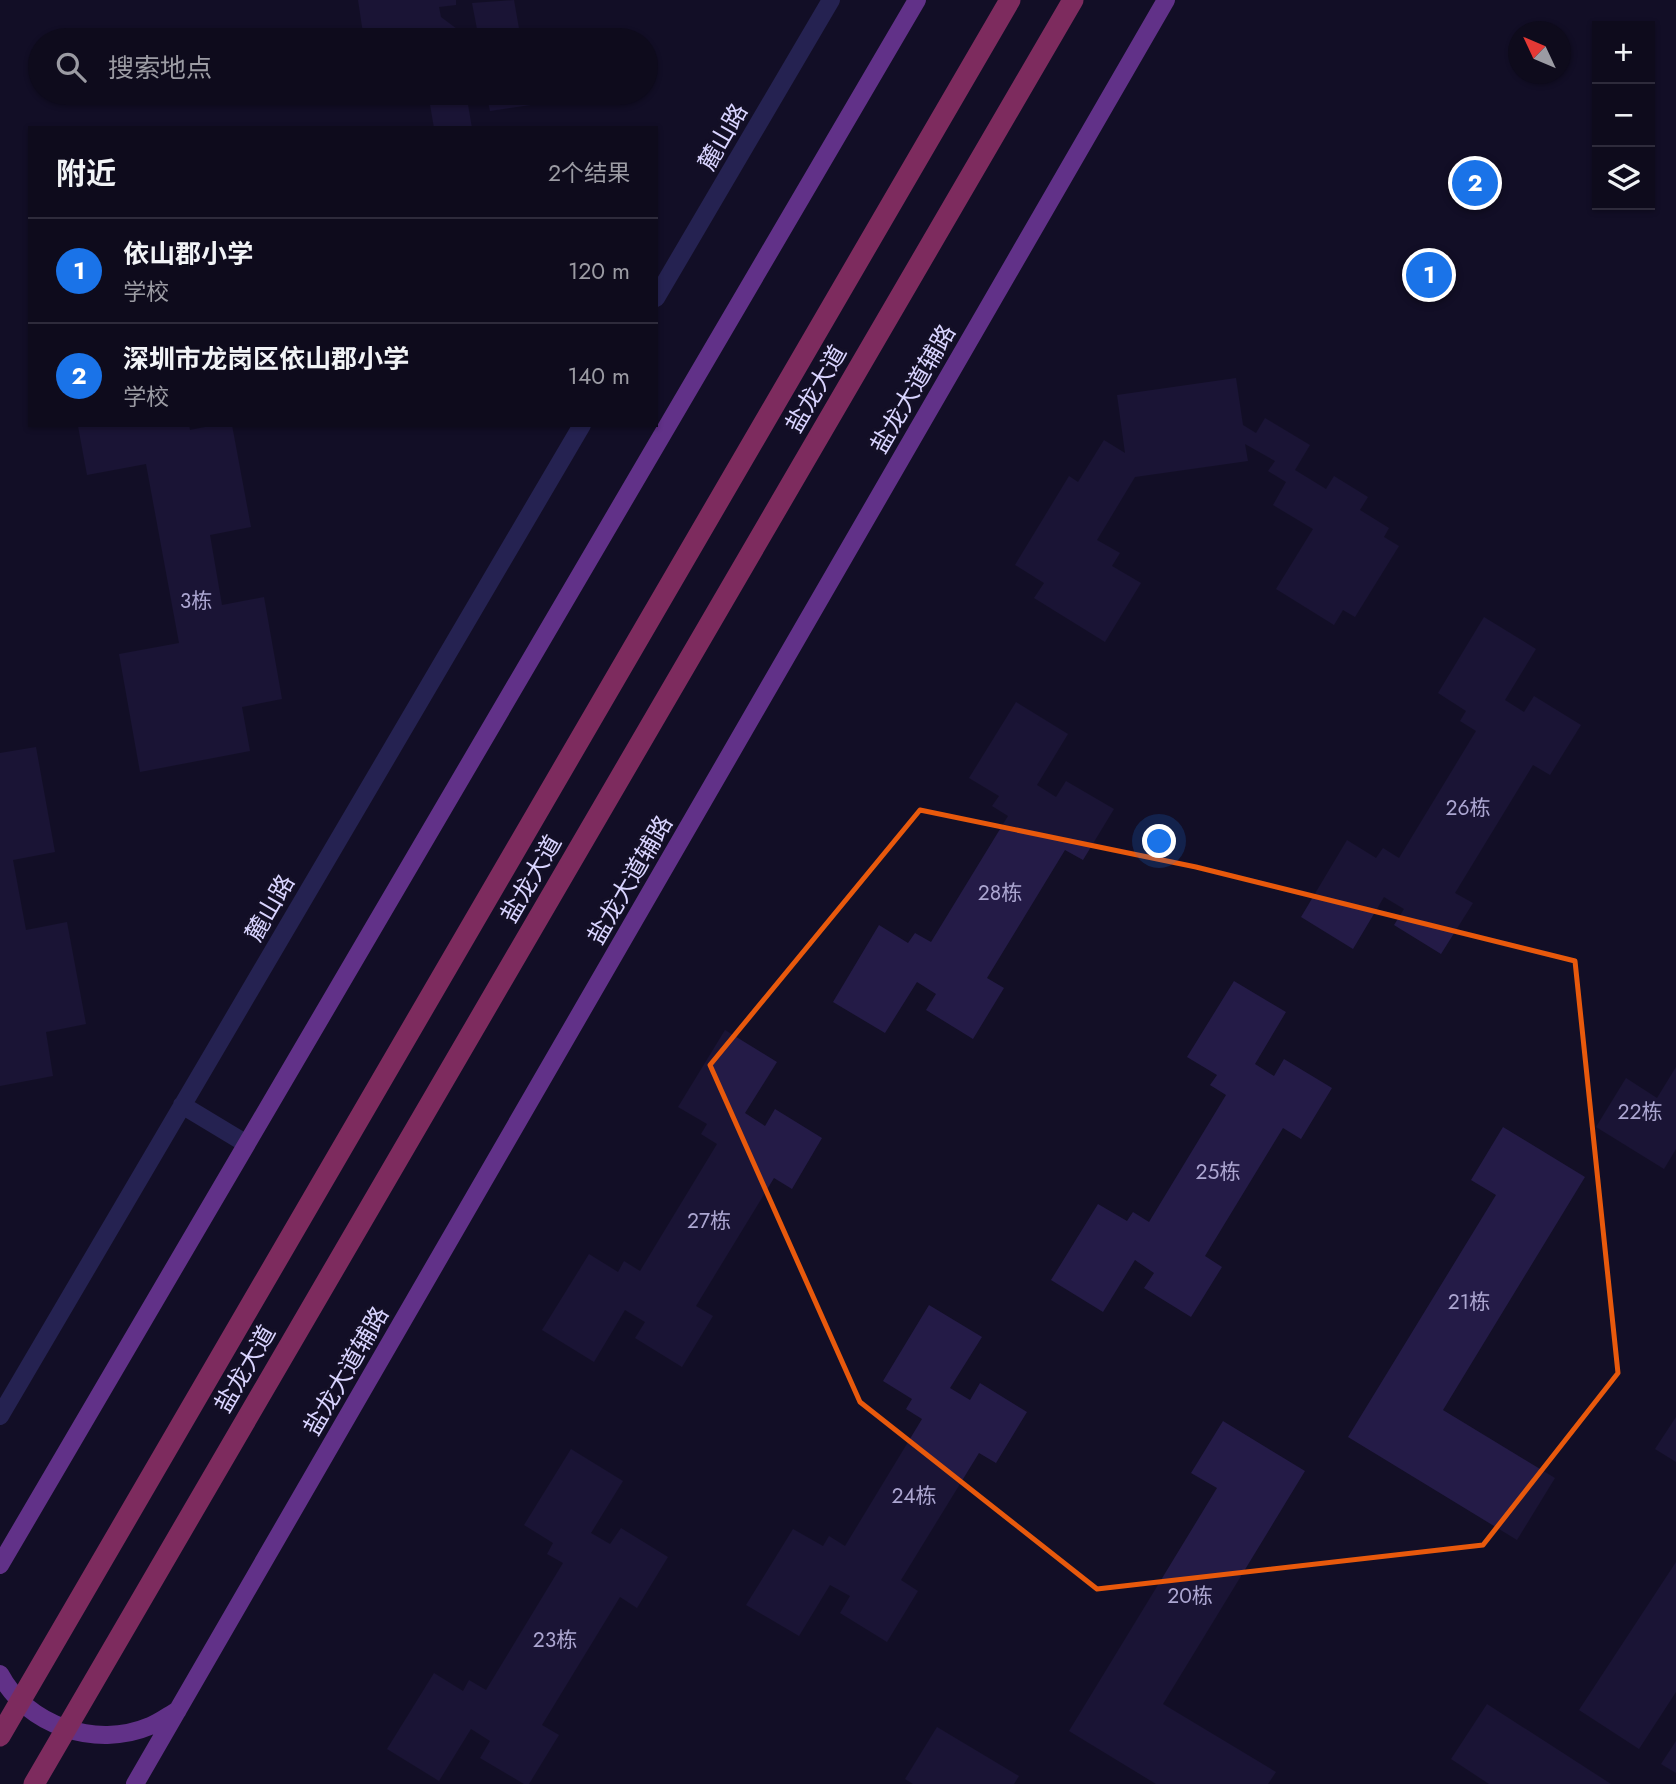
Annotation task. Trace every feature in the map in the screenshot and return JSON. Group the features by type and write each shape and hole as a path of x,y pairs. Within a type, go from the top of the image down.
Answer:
{"highway":[{"name":"盐龙大道","path":"0,1736 1010,0"},
{"name":"盐龙大道","path":"34,1784 1073,0"}],"main road":[{"path":"0,1564 917,0"},
{"name":"盐龙大道辅路","path":"135,1784 1166,0"},
{"path":"0,1674 22,1703 50,1723 83,1734 116,1735 149,1726 179,1709"}],"street":[{"name":"麓山路","path":"658,295 831,0"},
{"name":"麓山路","path":"0,1416 581,427"},
{"path":"182,1105 245,1143"}],"highlighted area":[{"path":"920,810 1196,867 1575,961 1618,1373 1483,1545 1097,1589 860,1402 710,1065"}],"building":[{"path":"358,0 456,0 456,5 439,7 441,17 456,28 362,28"},
{"path":"514,0 519,28 477,28 472,3"},
{"path":"430,105 468,105 472,126 434,126"},
{"path":"489,105 531,105 490,111"},
{"path":"1236,378 1243,425 1256,433 1265,418 1310,445 1295,470 1326,489 1334,476 1368,497 1360,510 1389,528 1384,537 1399,546 1355,617 1343,610 1334,625 1276,589 1313,529 1273,505 1286,482 1268,471 1275,461 1245,444 1248,461 1135,477 1097,540 1120,553 1112,566 1141,583 1105,642 1034,598 1044,583 1015,565 1069,476 1078,482 1104,440 1125,453 1117,395"},
{"path":"78,427 189,427 190,430 232,427 251,527 210,535 222,605 264,597 282,699 242,707 250,751 140,772 119,654 179,643 146,464 87,475"},
{"path":"1484,617 1536,649 1505,700 1524,712 1534,696 1581,725 1550,775 1533,765 1455,893 1473,903 1441,954 1394,925 1404,909 1384,897 1353,949 1301,917 1347,840 1376,858 1383,848 1399,858 1476,731 1460,721 1466,711 1438,693"},
{"path":"1016,702 1068,734 1037,785 1056,797 1066,781 1114,809 1083,860 1065,850 987,978 1004,988 973,1039 926,1010 936,994 917,982 885,1033 833,1002 879,925 908,943 915,933 931,942 1008,816 992,806 999,796 969,778"},
{"path":"36,747 55,852 13,860 26,930 67,922 86,1024 46,1032 53,1076 0,1086 0,753"},
{"path":"1234,981 1286,1012 1255,1064 1274,1076 1284,1059 1332,1088 1301,1139 1283,1128 1205,1256 1222,1267 1191,1317 1144,1288 1154,1273 1135,1260 1103,1312 1051,1280 1098,1204 1127,1221 1133,1212 1149,1222 1226,1095 1210,1085 1217,1075 1187,1057"},
{"path":"725,1030 777,1062 745,1113 765,1126 775,1109 822,1138 792,1189 774,1178 696,1306 713,1316 682,1367 635,1338 645,1322 625,1310 594,1362 542,1330 589,1254 618,1272 624,1261 640,1271 717,1144 701,1134 707,1124 678,1107"},
{"path":"1676,1067 1676,1149 1664,1169 1596,1127 1626,1078 1657,1098"},
{"path":"1503,1127 1585,1177 1443,1410 1555,1478 1517,1540 1348,1437 1496,1195 1471,1180"},
{"path":"929,1305 982,1337 950,1388 970,1400 980,1383 1027,1412 996,1463 979,1453 901,1580 918,1591 887,1642 840,1613 850,1596 830,1585 799,1636 746,1605 793,1529 823,1546 829,1536 845,1546 922,1419 906,1409 912,1399 883,1381"},
{"path":"1676,1417 1676,1462 1655,1449"},
{"path":"1223,1421 1305,1471 1163,1704 1276,1772 1268,1784 1156,1784 1069,1731 1217,1488 1191,1473"},
{"path":"571,1449 623,1481 591,1533 610,1544 621,1528 668,1557 637,1608 620,1597 542,1725 559,1735 529,1784 524,1784 480,1758 490,1741 471,1729 439,1781 387,1749 434,1673 463,1691 469,1680 486,1690 563,1563 547,1554 553,1543 524,1525"},
{"path":"1676,1562 1676,1692 1639,1749 1579,1710"},
{"path":"1487,1704 1611,1784 1489,1784 1451,1759"},
{"path":"937,1727 1019,1776 1014,1784 913,1784 905,1779"},
{"path":"1676,1741 1676,1773 1661,1764"}],"place":[{"name":"深圳市龙岗区依山郡小学","path":"1475,183"},
{"name":"依山郡小学","path":"1429,275"}]}
